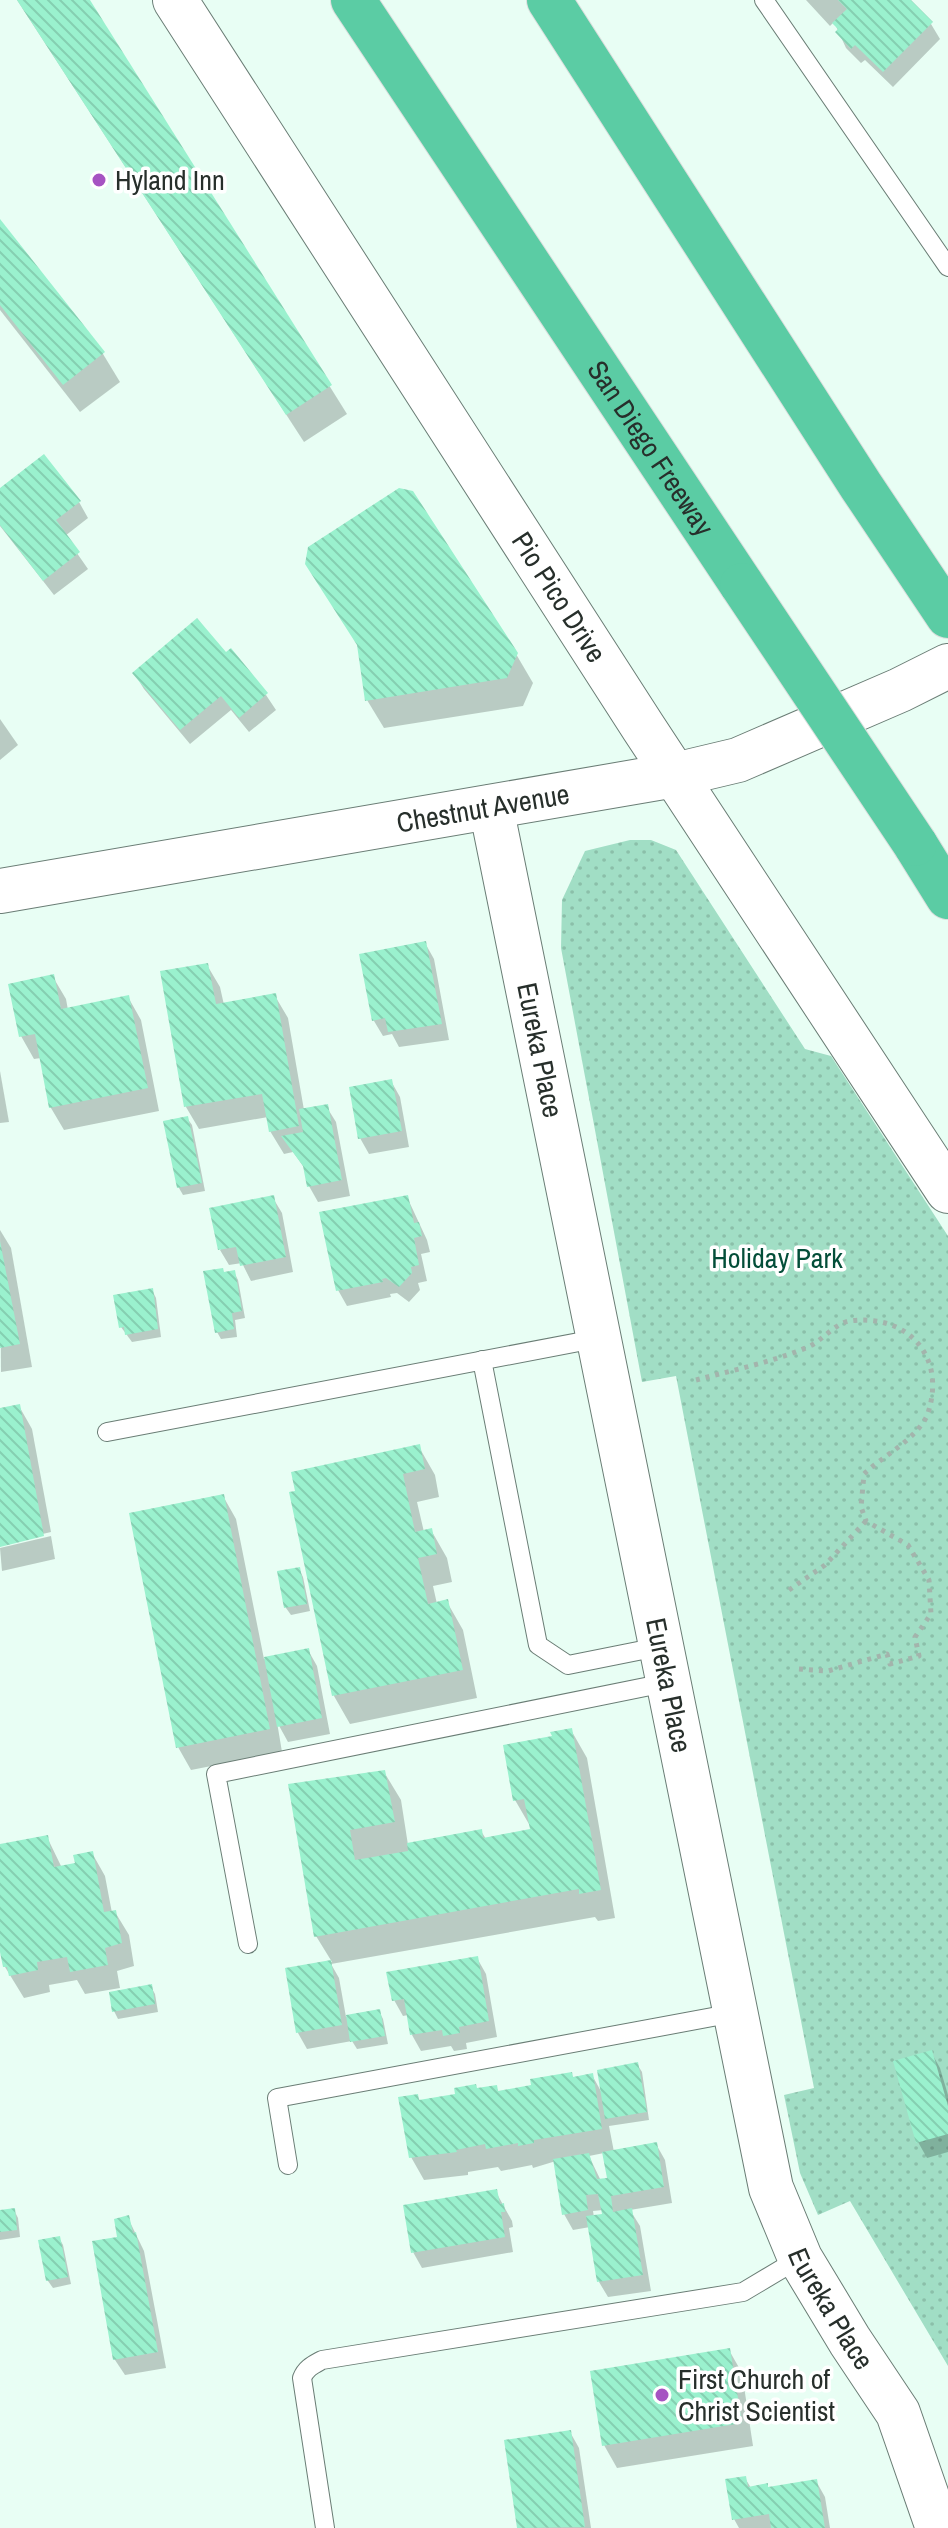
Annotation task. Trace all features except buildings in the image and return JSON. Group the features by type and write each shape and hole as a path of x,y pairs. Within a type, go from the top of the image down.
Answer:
{"highway":[{"name":"San Diego Freeway","path":"353,0 948,897"},
{"path":"549,0 948,616"}],"street":[{"name":"Pio Pico Drive","path":"175,0 675,775 948,1191"},
{"name":"Chestnut Avenue","path":"0,891 675,775 738,760 948,666"},
{"name":"Eureka Place","path":"491,807 771,2188 800,2258 898,2413 938,2528"}],"lane":[{"path":"764,0 948,267"},
{"path":"107,1432 600,1338"},
{"path":"482,1360 538,1645 568,1665 667,1664"},
{"path":"248,1944 216,1774 667,1664"},
{"path":"288,2165 277,2098 734,2013"},
{"path":"325,2528 302,2378 313,2365 322,2360 743,2292 800,2258"}],"path":[{"path":"696,1380 811,1346 845,1322 874,1320 913,1332 932,1354 938,1386 927,1418 905,1441 864,1474 861,1507 866,1521 908,1545 929,1580 931,1614 915,1637 919,1656 890,1664 887,1654 828,1671 798,1669"},
{"path":"789,1590 825,1565 866,1521"}],"green space":[{"name":"Holiday Park","path":"630,840 651,840 676,850 805,1049 831,1056 948,1236 948,2366 850,2201 818,2215 800,2173 784,2095 814,2088 676,1376 642,1382 561,948 562,900 585,851"}],"place":[{"name":"Hyland Inn","path":"99,180"},
{"name":"First Church of Christ Scientist","path":"662,2395"}]}
